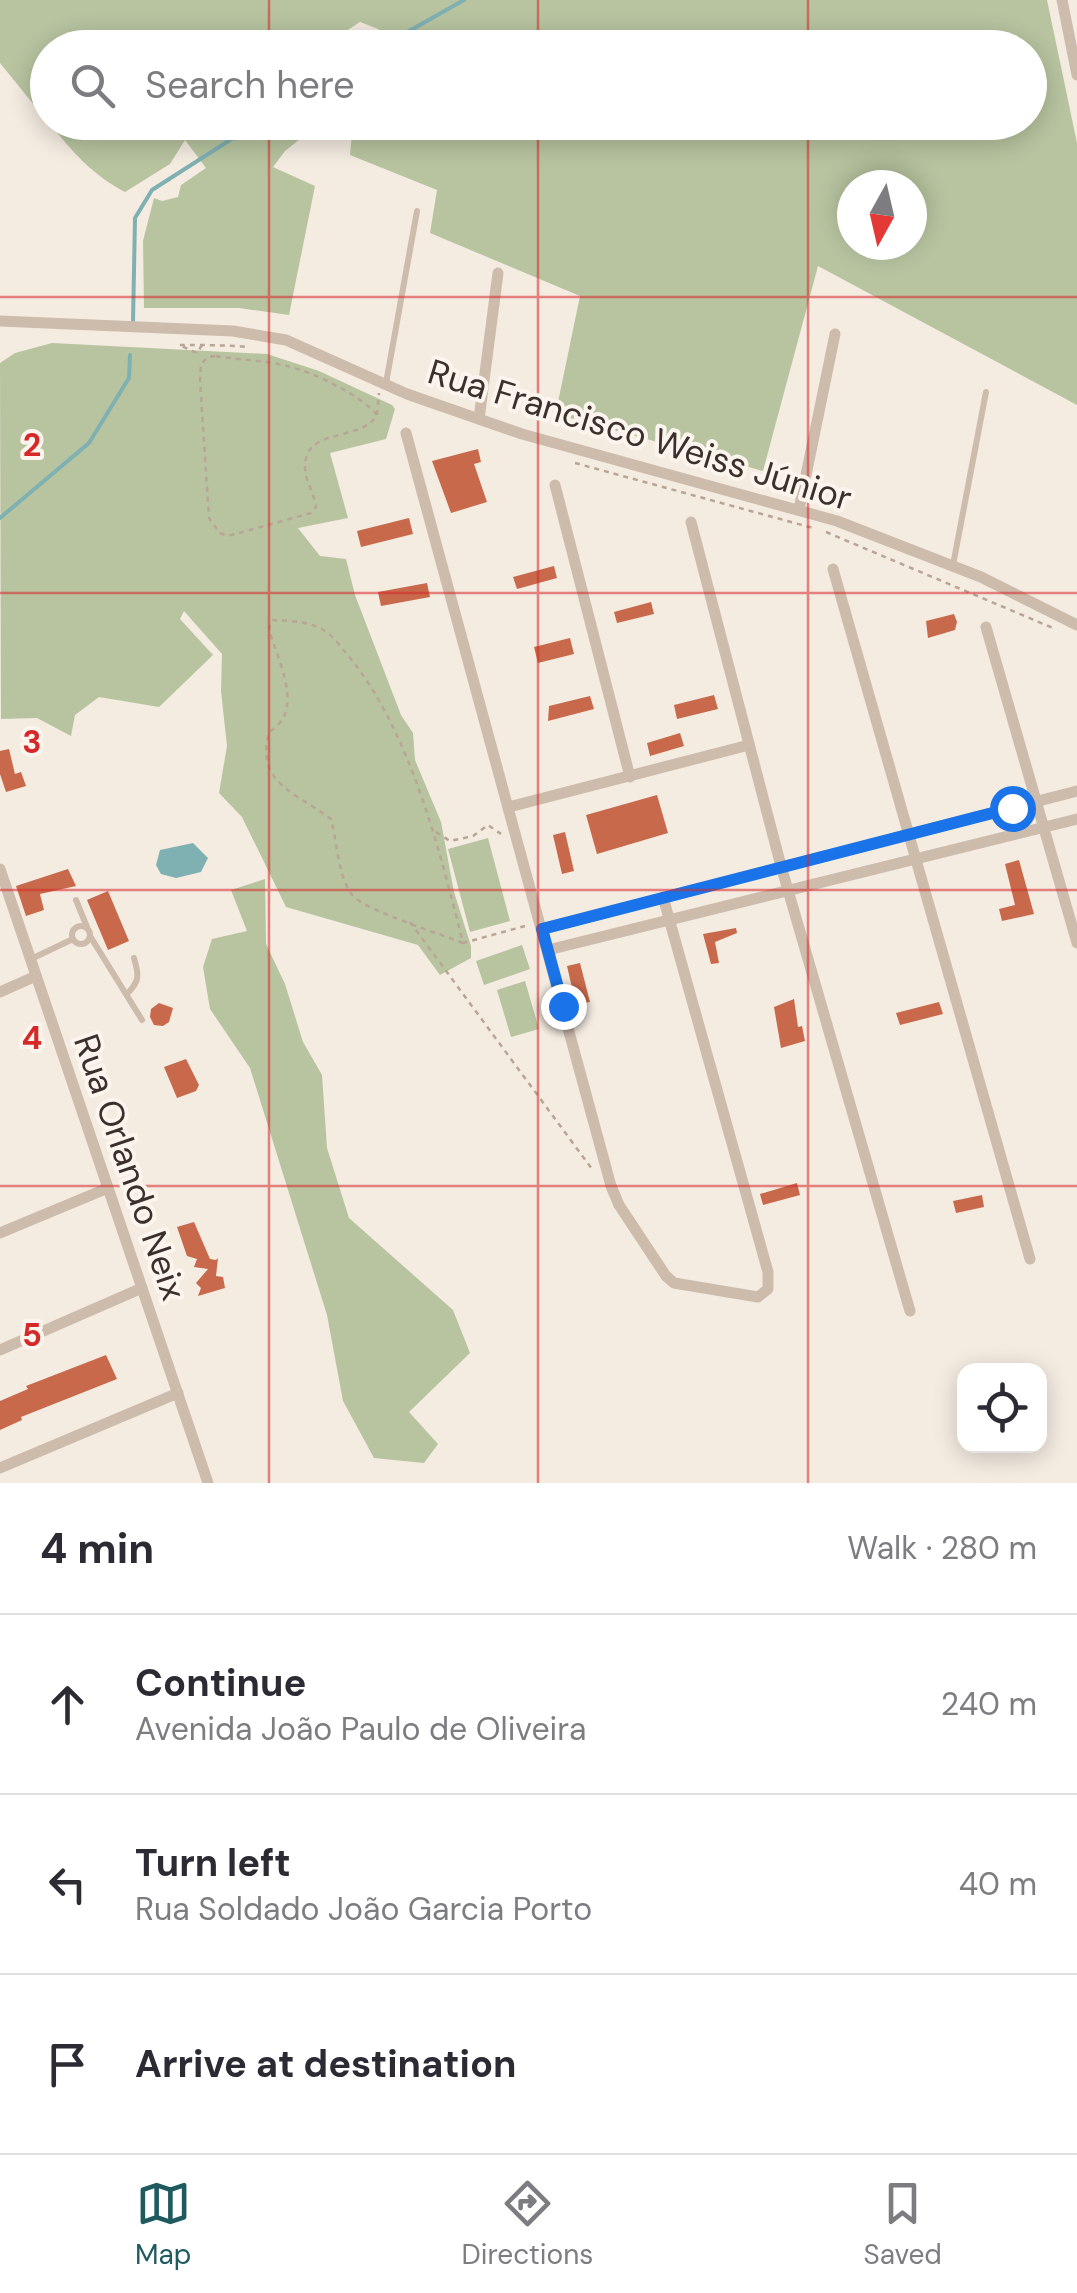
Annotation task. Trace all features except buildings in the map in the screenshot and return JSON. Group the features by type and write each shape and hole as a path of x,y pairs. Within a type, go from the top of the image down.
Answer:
{"street":[{"path":"1062,0 1077,75"},
{"path":"480,419 498,273"},
{"name":"Rua Francisco Weiss Júnior","path":"0,321 260,334 286,340 382,383 480,419 660,474 799,509 953,566 1077,625"},
{"path":"799,509 835,334"},
{"path":"406,433 611,1186 619,1205 666,1276 682,1286 748,1297 765,1293 768,1272 663,897"},
{"path":"556,484 630,777"},
{"path":"691,522 781,866 910,1311"},
{"path":"833,569 1030,1258"},
{"path":"986,627 1077,944"},
{"path":"509,807 748,745"},
{"path":"542,926 908,832 1040,805 1077,791"},
{"path":"548,950 1074,820 1062,795"},
{"name":"Rua Orlando Neix","path":"0,869 208,1483"},
{"path":"0,992 36,976"},
{"path":"0,1233 108,1188"},
{"path":"0,1350 142,1288"},
{"path":"0,1468 178,1393"}],"lane":[{"path":"382,383 417,212"},
{"path":"953,566 986,392"},
{"path":"76,900 88,932 142,1020"},
{"path":"73,939 74,928 82,926 88,932"},
{"path":"73,939 82,944 88,932"},
{"path":"31,959 73,939"},
{"path":"127,994 136,986 139,976 134,958"}],"path":[{"path":"377,415 366,402 287,365 208,357 201,364 200,380 208,518 220,533 228,536 311,514 316,506 304,471 306,455 312,446 328,437 364,430 377,415 382,383"},
{"path":"463,943 434,832 387,716 356,665 328,632 304,622 273,620 269,628 286,682 286,716 269,732 265,747 268,770 276,783 331,819 353,897 463,943 542,926"},
{"path":"434,832 450,841 474,836 492,825 506,838"},
{"path":"409,920 596,1173"}],"green space":[{"path":"0,0 1047,0 1077,143 1077,405 818,266 763,471 559,415 557,407 580,296 430,233 437,190 350,155 351,140 1047,140 1047,30 379,30 360,22 348,30 30,30 30,100 0,63"},
{"path":"63,140 185,140 170,164 125,192"},
{"path":"185,140 299,140 273,167 315,186 289,315 239,308 144,308 143,241 154,198 162,201 178,197 181,185 206,168"},
{"path":"52,343 267,354 319,371 395,409 386,439 330,453 348,518 298,528 320,556 346,559 355,595 401,715 413,733 415,760 441,822 471,958 440,975 418,945 286,907 242,817 219,793 227,746 221,691 222,654 184,611 180,619 213,655 159,707 99,697 75,715 71,736 37,718 1,719 0,363 15,353"},
{"path":"488,838 510,921 470,932 448,849"},
{"path":"265,879 266,944 285,984 303,1042 322,1075 327,1148 349,1218 453,1310 470,1353 409,1412 438,1444 424,1463 374,1458 343,1401 327,1315 250,1068 210,1009 203,967 212,939 247,931 231,890"},
{"path":"522,945 530,969 484,985 476,961"},
{"path":"525,981 539,1029 511,1037 497,990"}],"water":[{"path":"193,843 208,858 201,872 176,878 161,874 156,865 160,850"}],"waterway":[{"path":"411,30 464,0"},
{"path":"133,322 135,218 152,190 230,140"},
{"path":"0,518 89,443 129,378 130,355"}],"route":[{"path":"563,1006 542,929 1012,808"}]}
